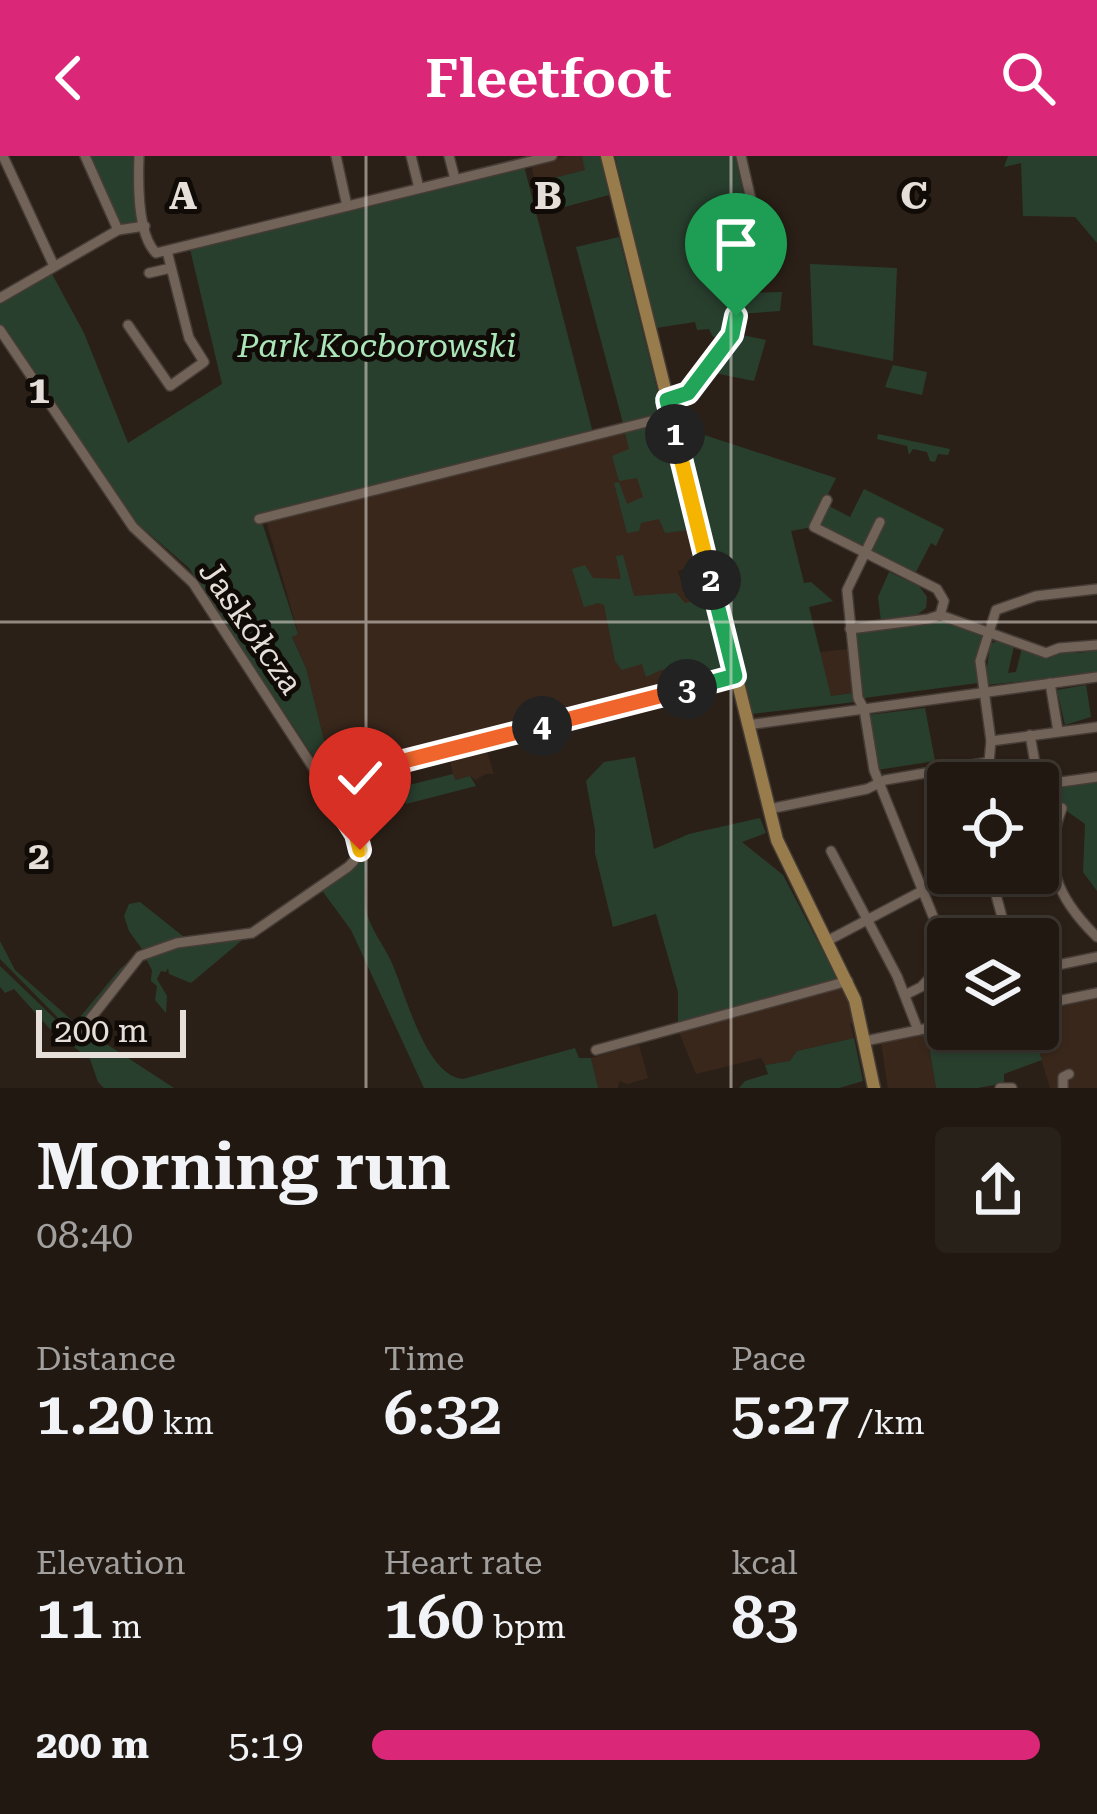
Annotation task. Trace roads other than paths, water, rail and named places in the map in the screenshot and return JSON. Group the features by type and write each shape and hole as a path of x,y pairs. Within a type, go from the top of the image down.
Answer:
{"main road":[{"path":"607,156 769,809 788,867 848,981 874,1088"}],"street":[{"path":"3,156 54,266"},
{"path":"86,156 118,230"},
{"path":"139,156 149,248 164,252 552,156"},
{"path":"336,156 347,206"},
{"path":"410,156 418,188"},
{"path":"449,156 455,179"},
{"path":"667,400 688,393 734,330 739,268 755,217 741,156"},
{"path":"0,298 118,230 145,226"},
{"path":"128,326 170,386 204,362 189,338 164,252"},
{"path":"149,273 171,268"},
{"name":"Jaskółcza","path":"0,330 133,527 193,583 356,834 359,857 252,933 177,943 140,956 76,1037"},
{"path":"260,519 671,416"},
{"path":"827,500 814,527 937,589 944,601 940,615"},
{"path":"880,522 847,590 858,698 879,783 941,937 934,973 921,987 904,995"},
{"path":"769,809 989,762 991,741 980,662 1000,606 1036,596 1097,589"},
{"path":"850,629 940,615 1046,653 1097,645"},
{"path":"323,782 735,676"},
{"path":"747,725 1097,677"},
{"path":"1050,683 1058,731"},
{"path":"991,741 1097,727"},
{"path":"1030,735 1039,785 1097,777"},
{"path":"1059,814 1062,808"},
{"path":"831,851 918,1030"},
{"path":"1059,885 1074,915 1097,937"},
{"path":"826,940 927,889"},
{"path":"1059,965 1097,957"},
{"path":"596,1050 848,981"},
{"path":"1059,1001 1097,993"},
{"path":"865,1041 927,1028"},
{"path":"1064,1088 1063,1077 1069,1074"},
{"path":"1000,1088 1012,1088"}],"park label":[{"name":"Park Kocborowski","path":"377,345"}]}
